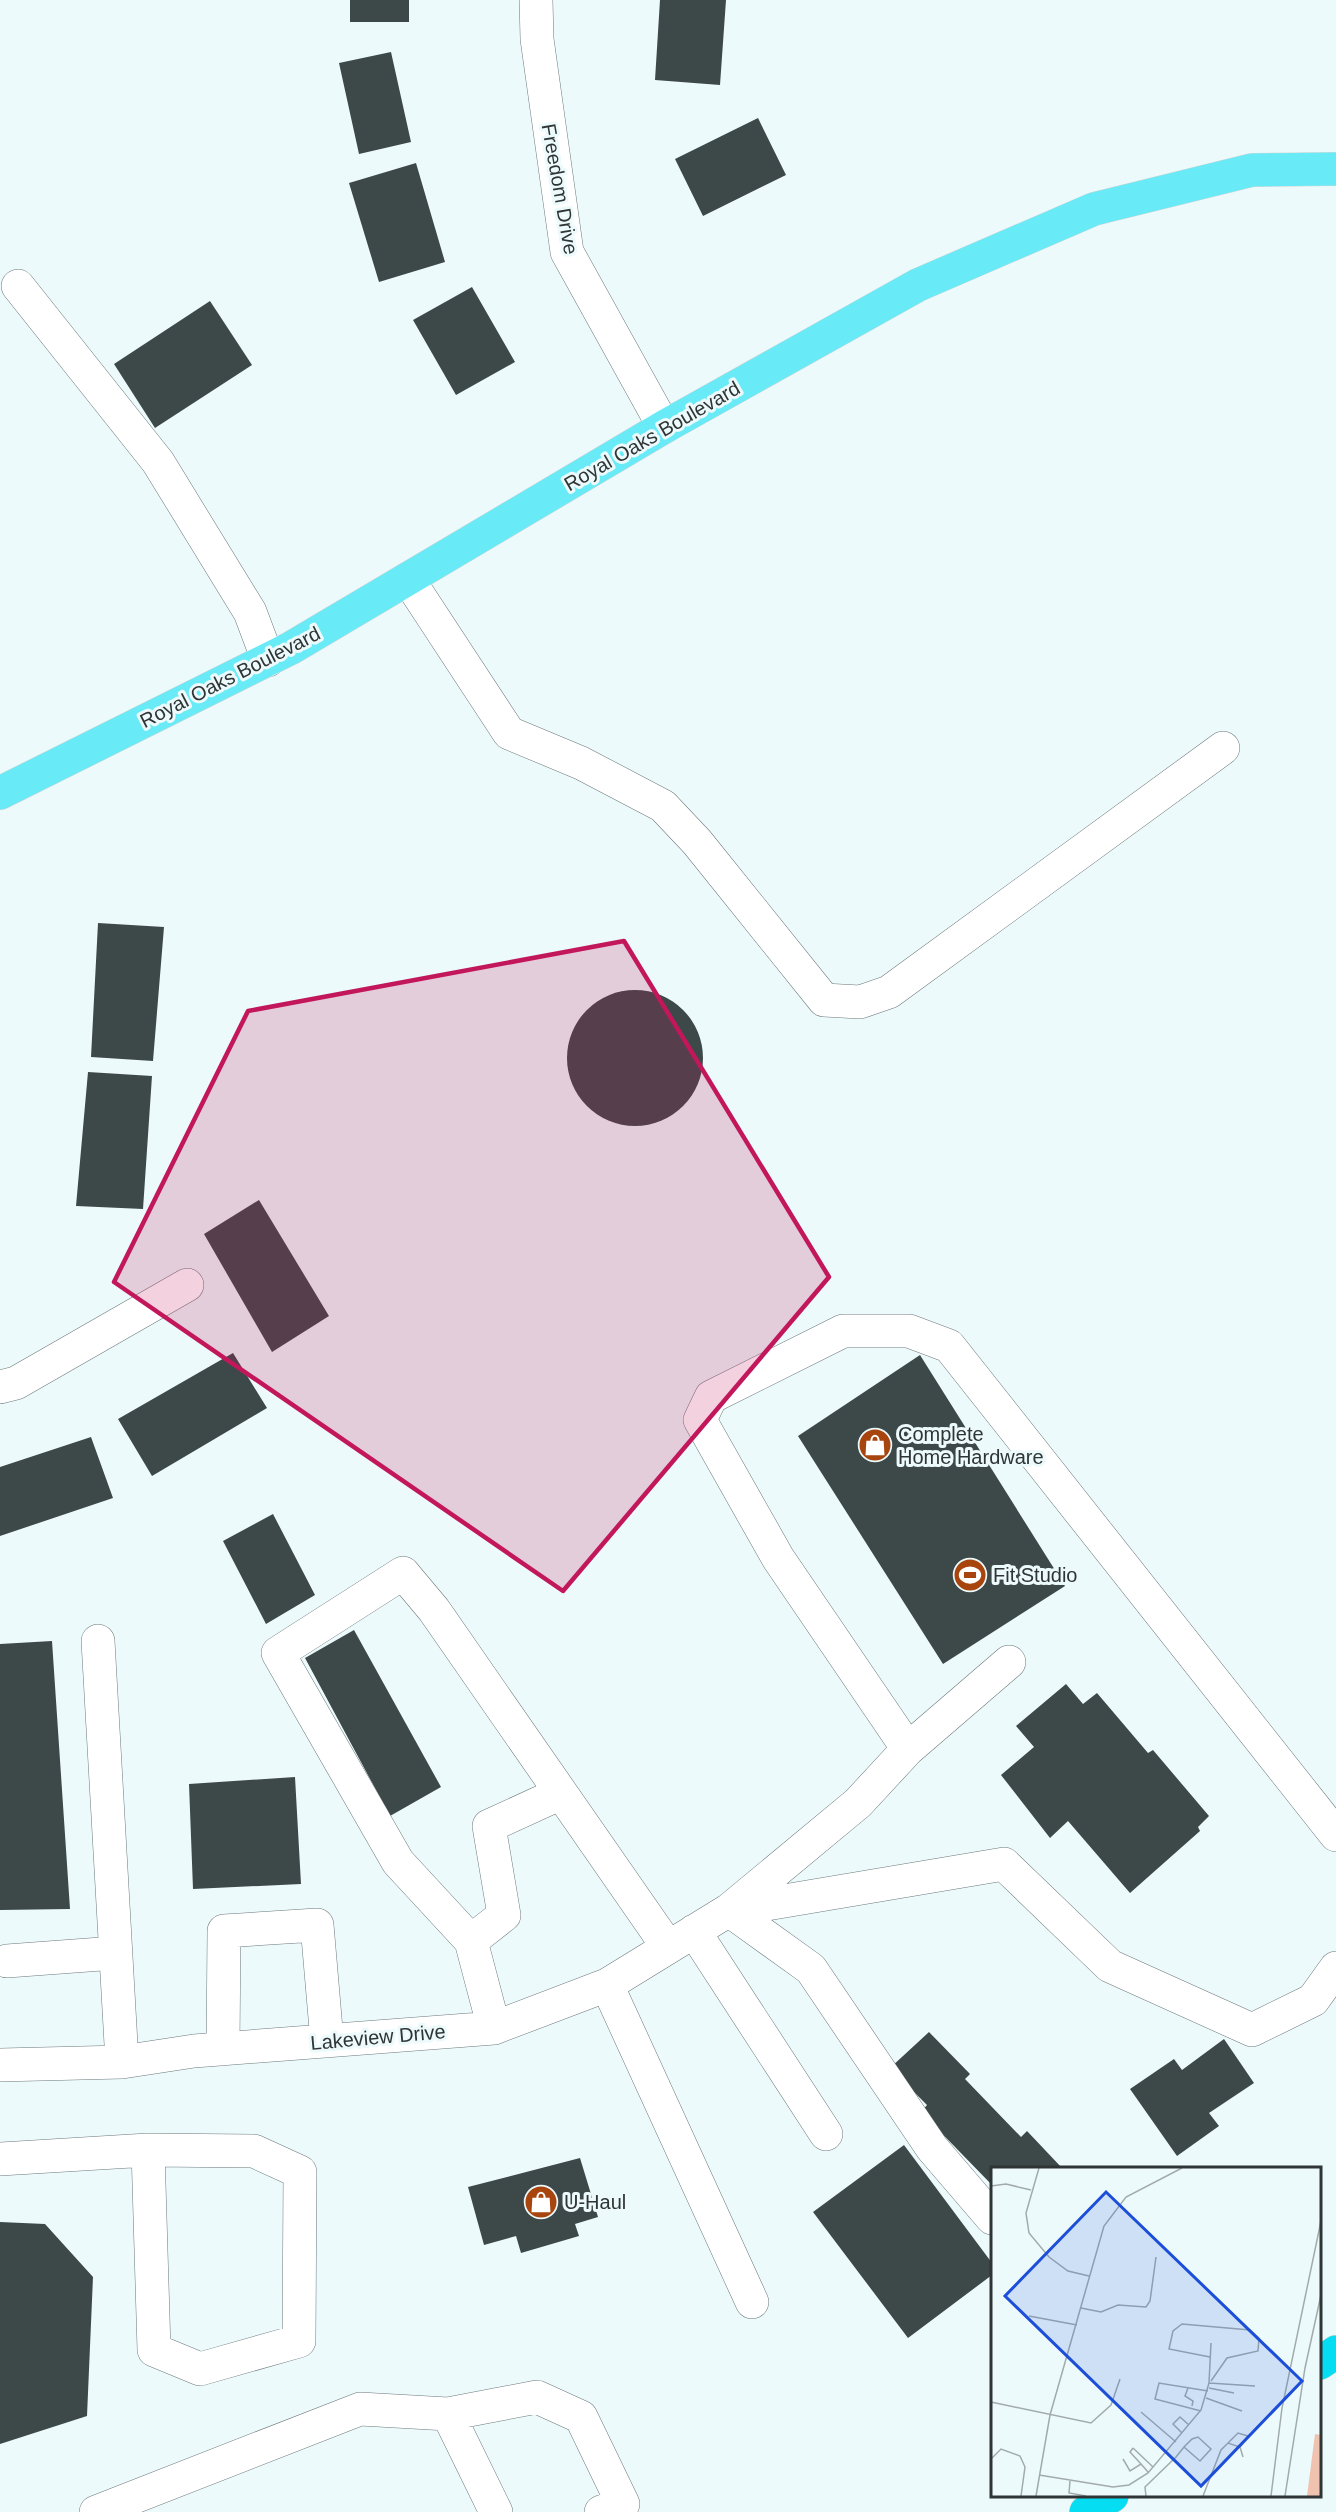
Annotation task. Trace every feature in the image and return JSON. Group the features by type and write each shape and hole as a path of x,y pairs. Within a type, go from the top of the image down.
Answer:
{"highway":[{"path":"1321,2362 1336,2352"},
{"path":"1086,2512 1110,2497"}],"main road":[{"name":"Royal Oaks Boulevard","path":"0,793 268,660 664,427 918,285 1094,209 1252,170 1336,169"}],"street":[{"name":"Freedom Drive","path":"536,0 537,39 567,252 664,427"},
{"path":"18,286 158,462 250,612 268,660"},
{"path":"408,579 509,733 581,763 663,806 698,842 824,1000 860,1002 889,992 1223,748"},
{"path":"0,1387 16,1383 187,1286"},
{"path":"908,1749 778,1558 700,1420 711,1397 843,1331 909,1331 949,1346 1336,1835"},
{"path":"494,2028 471,1941 398,1862 278,1653 404,1573 434,1610 561,1793 681,1939 826,2134"},
{"path":"98,1641 122,2062"},
{"path":"729,1910 858,1803 908,1749 1009,1662"},
{"path":"471,1941 504,1915 489,1826 561,1793"},
{"path":"729,1910 1004,1864 1110,1966 1252,2030 1313,2000 1336,1968"},
{"path":"729,1910 811,1968 932,2148 991,2216"},
{"name":"Lakeview Drive","path":"0,2065 122,2062 223,2049 494,2028 607,1985 729,1910"},
{"path":"223,2049 224,1931 317,1925 327,2040"},
{"path":"7,1961 116,1953"},
{"path":"607,1985 752,2302"},
{"path":"0,2159 148,2150 254,2151 300,2172 299,2341 200,2369 154,2350 148,2150"},
{"path":"96,2512 360,2409 448,2414 537,2397 581,2417 623,2504 601,2512"},
{"path":"448,2414 496,2512"}],"highlighted area":[{"path":"624,941 829,1277 563,1591 114,1282 248,1011"}],"building":[{"path":"350,0 409,0 409,22 350,22"},
{"path":"660,0 726,0 720,85 655,80"},
{"path":"391,52 411,142 359,154 339,63"},
{"path":"758,118 786,175 703,216 675,159"},
{"path":"416,163 445,262 379,282 349,183"},
{"path":"472,287 515,362 456,395 413,320"},
{"path":"210,301 252,365 155,428 114,364"},
{"path":"98,923 164,927 153,1061 91,1057"},
{"path":"635,990 661,995 673,1001 683,1010 692,1020 698,1032 703,1058 698,1084 692,1096 683,1106 673,1115 661,1121 635,1126 609,1121 597,1115 587,1106 578,1096 572,1084 567,1058 572,1032 578,1020 587,1010 597,1001 609,995"},
{"path":"88,1072 152,1076 143,1209 76,1206"},
{"path":"259,1200 329,1316 272,1352 204,1234"},
{"path":"233,1353 267,1408 152,1476 118,1419"},
{"path":"920,1355 1065,1586 943,1664 798,1436"},
{"path":"91,1437 113,1498 0,1536 0,1467"},
{"path":"273,1514 315,1595 266,1624 223,1541"},
{"path":"354,1630 441,1787 390,1816 305,1658"},
{"path":"52,1641 70,1909 0,1910 0,1644"},
{"path":"1066,1684 1083,1704 1097,1693 1148,1753 1153,1750 1209,1816 1198,1827 1200,1831 1130,1893 1068,1821 1050,1838 1001,1775 1034,1747 1016,1726"},
{"path":"295,1777 301,1884 193,1889 189,1784"},
{"path":"929,2032 970,2074 965,2079 1021,2137 1027,2131 1061,2167 991,2167 991,2184 921,2112 927,2105 890,2068"},
{"path":"1224,2039 1254,2083 1209,2113 1219,2126 1177,2156 1130,2089 1174,2059 1182,2070"},
{"path":"904,2145 991,2262 991,2276 908,2338 813,2212"},
{"path":"580,2158 598,2217 575,2224 579,2236 521,2253 516,2236 484,2245 468,2187"},
{"path":"0,2222 45,2224 93,2277 87,2416 0,2444"}],"place":[{"name":"Complete Home Hardware","path":"875,1445"},
{"name":"Fit Studio","path":"970,1575"},
{"name":"U-Haul","path":"541,2202"}]}
